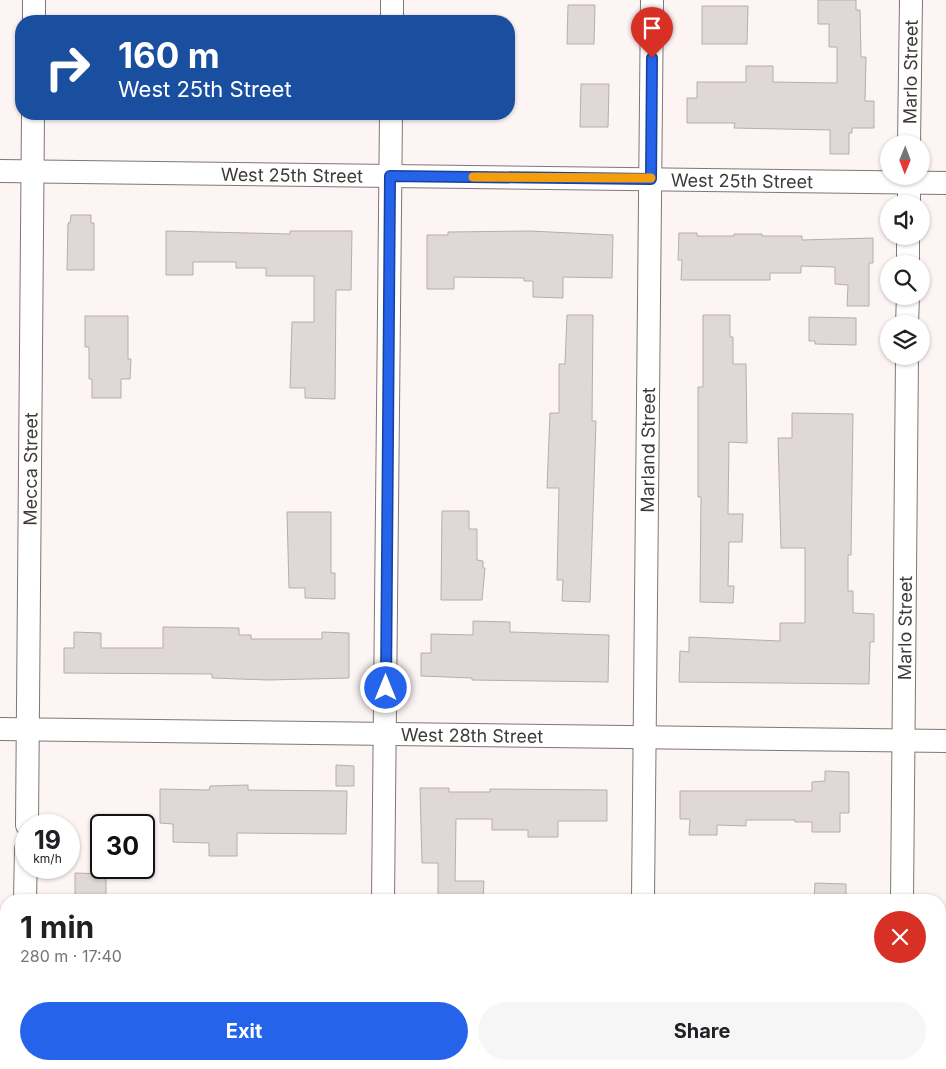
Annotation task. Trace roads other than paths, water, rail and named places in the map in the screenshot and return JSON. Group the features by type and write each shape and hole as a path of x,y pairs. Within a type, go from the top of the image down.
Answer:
{"street":[{"path":"34,0 34,15"},
{"path":"392,0 392,15"},
{"name":"Marland Street","path":"643,894 652,0"},
{"name":"Marlo Street","path":"909,135 911,0"},
{"name":"Mecca Street","path":"27,814 33,120"},
{"path":"383,894 391,120"},
{"name":"West 25th Street","path":"0,171 651,179 909,187 946,183"},
{"name":"Marlo Street","path":"902,894 907,365"},
{"name":"West 28th Street","path":"0,730 946,740"},
{"path":"25,879 25,894"}]}
